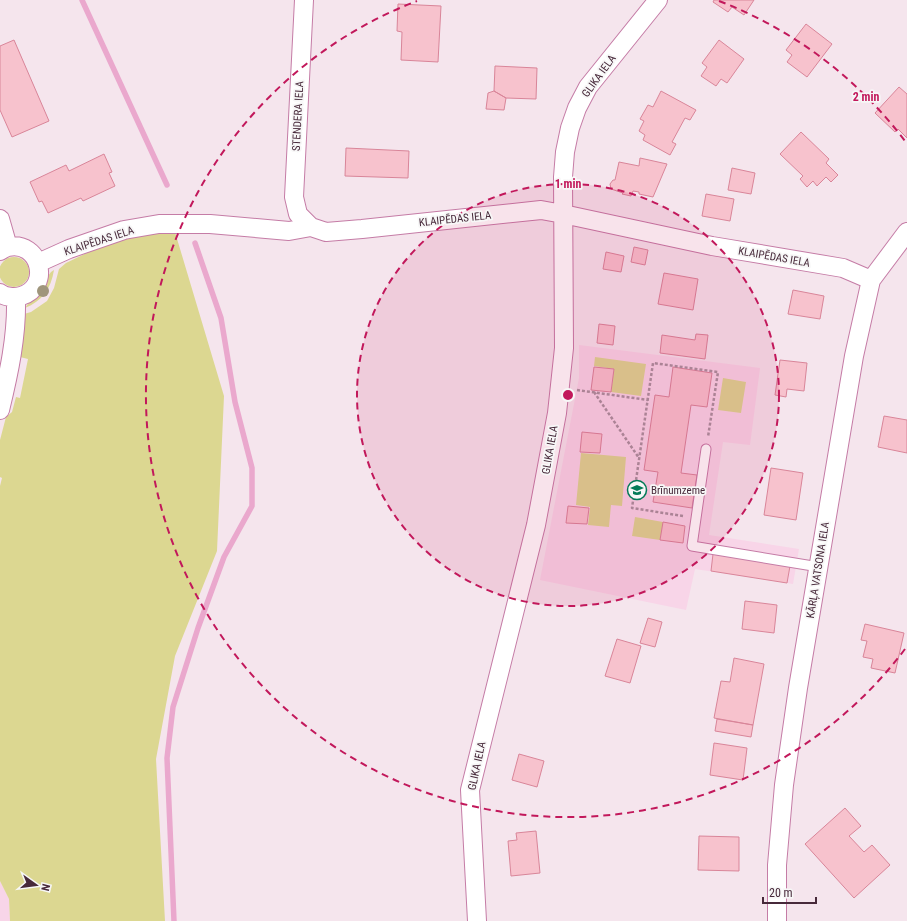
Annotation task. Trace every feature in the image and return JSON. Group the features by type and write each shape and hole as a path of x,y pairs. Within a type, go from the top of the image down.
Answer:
{"street":[{"name":"STENDERA IELA","path":"304,0 294,197 298,214 311,227"},
{"name":"GLIKA IELA","path":"477,921 470,790 536,525 557,414 564,348 564,177 570,128 577,108 588,88 658,0"},
{"name":"KLAIPĒDAS IELA","path":"38,263 124,230 159,224 210,224 289,230 311,227 326,232 541,210 712,246 843,268 871,280"},
{"path":"0,219 4,249 21,247 32,253 38,263 40,275 35,287 26,295 8,295 16,314 12,357 0,410"},
{"name":"KĀRĻA VATSONA IELA","path":"777,921 777,865 784,785 798,688 854,356 871,280 907,232"}],"lane":[{"path":"706,449 692,546 819,567"}],"path":[{"path":"696,518 632,508 653,363 718,372 706,449"},
{"path":"577,390 648,400"},
{"path":"594,392 639,458"}],"shaded area":[{"path":"175,232 224,396 217,551 175,656 156,759 165,921 10,921 9,899 0,881 0,486 2,478 0,477 0,440 6,417 12,412 16,397 20,398 28,359 20,357 24,314 31,312 47,301 54,288 59,269 66,263 95,249 122,239 148,234"},
{"path":"14,257 25,261 29,272 25,283 14,287 3,283 -1,272 3,261"},
{"path":"54,270 51,283 45,294 36,302 25,308 51,272"},
{"name":"Brīnumzeme","path":"579,345 760,368 750,445 723,442 709,535 799,549 793,584 695,569 686,610 540,580 579,378"},
{"path":"595,357 646,364 641,396 611,392 614,369 594,366"},
{"path":"723,378 746,382 741,413 718,410"},
{"path":"581,453 626,457 622,506 611,505 609,527 588,525 590,507 576,505"},
{"path":"635,517 663,522 660,540 632,536"},
{"path":"0,881 9,899 10,921 0,921"}],"building":[{"path":"714,0 754,0 744,15 732,7 728,12 713,2"},
{"path":"398,4 441,6 438,62 401,60 402,32 397,31"},
{"path":"806,24 832,44 807,77 787,62 792,55 786,50"},
{"path":"14,40 49,121 12,137 0,110 0,46"},
{"path":"719,40 744,59 727,83 721,79 716,86 701,76 707,67 702,63"},
{"path":"495,66 537,68 536,99 506,98 494,91"},
{"path":"899,87 907,94 907,138 898,129 895,132 875,113"},
{"path":"494,91 506,98 504,110 486,109 488,93"},
{"path":"661,91 696,110 690,120 685,118 672,142 676,144 670,155 643,140 645,135 639,131 644,121 640,119 648,105 653,107"},
{"path":"801,132 829,159 826,163 838,175 831,182 826,177 817,186 813,181 807,187 800,179 803,176 780,154"},
{"path":"346,148 409,151 408,178 345,176"},
{"path":"104,154 112,172 109,173 115,186 83,201 81,198 48,213 42,201 39,202 30,182 66,165 69,171"},
{"path":"640,158 667,164 653,197 633,191 631,196 611,189 610,184 613,180 615,180 619,162 639,166"},
{"path":"732,168 755,173 751,194 728,190"},
{"path":"706,194 734,199 730,221 702,216"},
{"path":"634,247 648,250 645,265 631,262"},
{"path":"606,252 624,256 621,272 603,269"},
{"path":"664,273 698,279 693,310 658,304"},
{"path":"793,290 824,296 820,319 788,314"},
{"path":"599,324 615,326 613,345 597,343"},
{"path":"696,334 708,335 705,359 660,353 662,335 695,340"},
{"path":"780,360 807,363 804,391 787,389 786,397 775,395"},
{"path":"594,367 614,369 611,392 591,390"},
{"path":"673,367 712,373 707,407 691,405 681,473 697,475 692,508 653,502 658,472 644,470 655,395 669,397"},
{"path":"884,416 907,420 907,453 878,447"},
{"path":"582,432 602,434 600,453 580,452"},
{"path":"771,468 803,473 796,520 764,515"},
{"path":"568,506 589,508 587,524 566,523"},
{"path":"663,522 685,526 683,543 660,540"},
{"path":"713,554 790,566 787,583 711,571"},
{"path":"745,601 777,605 774,633 742,629"},
{"path":"648,618 662,622 655,647 640,643"},
{"path":"865,624 904,633 895,673 871,668 873,659 863,657 867,641 861,640"},
{"path":"617,639 641,646 630,683 605,676"},
{"path":"734,658 764,664 753,725 714,718 721,681 730,682"},
{"path":"717,719 753,725 751,737 715,731"},
{"path":"714,743 747,748 743,780 710,775"},
{"path":"519,754 544,761 537,787 512,780"},
{"path":"845,808 861,826 849,836 864,852 872,845 890,865 854,898 805,844"},
{"path":"536,831 540,873 511,876 508,841 517,840 516,833"},
{"path":"699,836 739,837 739,871 698,870"}],"waterway":[{"path":"82,0 167,185"},
{"path":"174,921 167,758 173,707 198,628 224,557 252,506 252,468 235,402 221,318 195,243"}],"place":[{"name":"Brīnumzeme","path":"637,490"}]}
